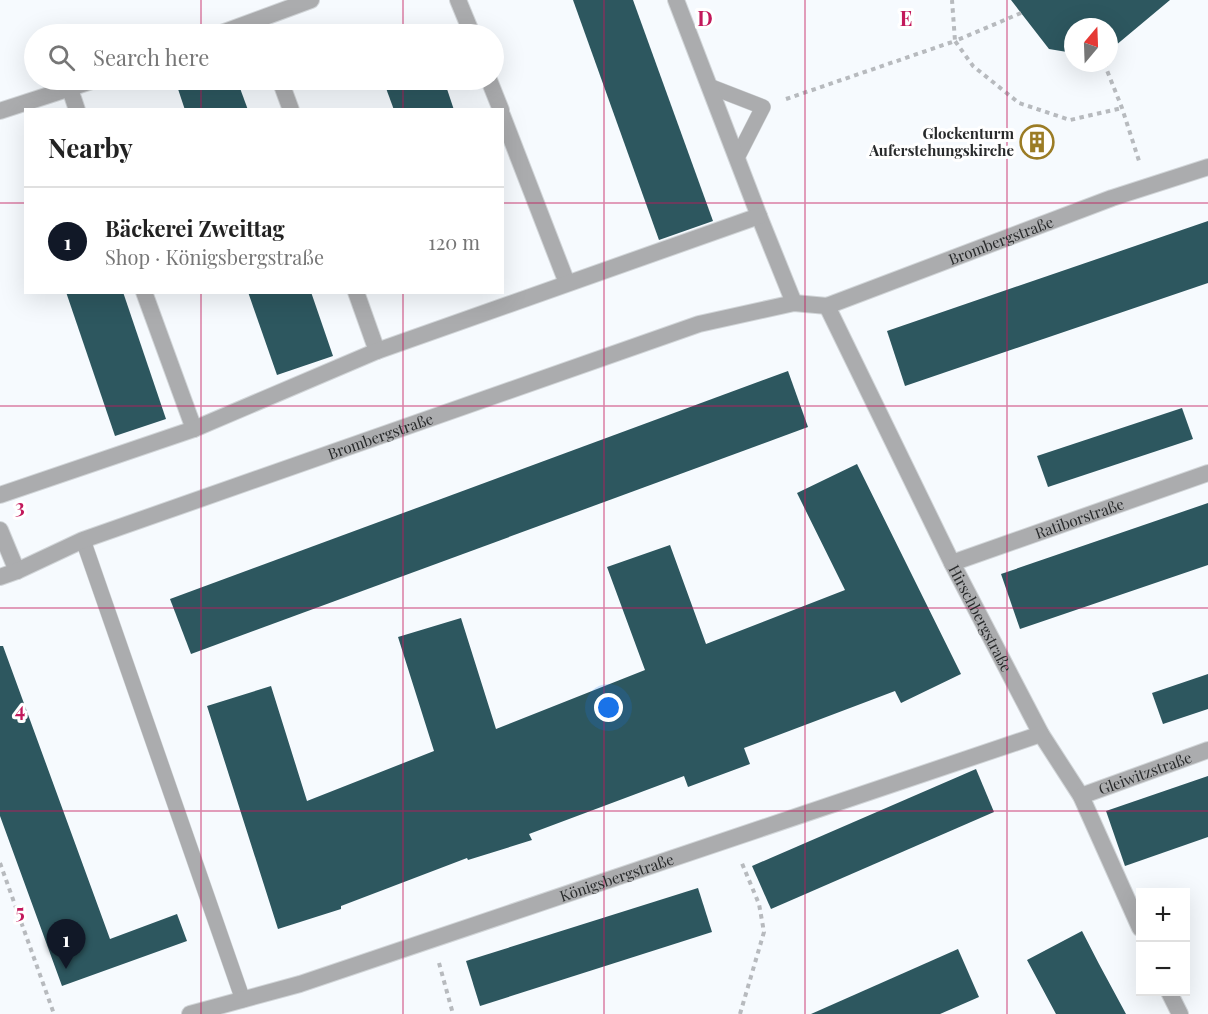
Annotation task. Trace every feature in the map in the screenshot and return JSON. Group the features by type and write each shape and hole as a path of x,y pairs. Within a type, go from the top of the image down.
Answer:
{"street":[{"path":"267,24 311,0"},
{"path":"459,0 468,24"},
{"path":"676,0 794,303"},
{"path":"0,111 67,90"},
{"path":"70,90 76,108"},
{"path":"284,90 290,108"},
{"path":"493,90 500,108"},
{"path":"504,120 567,283"},
{"name":"Brombergstraße","path":"0,577 83,540 699,324 794,303 827,306 1147,187 1208,167"},
{"path":"0,495 194,429 377,351 759,216"},
{"path":"145,294 194,429"},
{"path":"357,294 377,351"},
{"name":"Hirschbergstraße","path":"827,306 952,563 1041,734 1081,796 1136,919"},
{"name":"Ratiborstraße","path":"952,563 1208,473"},
{"path":"0,530 17,571"},
{"name":"Königsbergstraße","path":"190,1014 300,984 1041,734"},
{"name":"Gleiwitzstraße","path":"1081,796 1208,750"},
{"path":"1171,996 1180,1014"}],"lane":[{"path":"710,87 762,107 737,158"},
{"path":"83,540 243,1000"}],"path":[{"path":"952,0 955,41 973,66 1019,103 1070,120 1122,108"},
{"path":"762,107 955,41 1021,13"},
{"path":"1108,72 1122,108 1147,187"},
{"path":"732,838 759,904 764,932 740,1014"},
{"path":"0,863 54,1014"},
{"path":"432,939 453,1014"}],"building":[{"path":"573,0 633,0 713,221 659,240"},
{"path":"1011,0 1170,0 1118,43 1118,18 1064,18 1064,52 1049,49"},
{"path":"178,90 241,90 247,108 184,108"},
{"path":"387,90 447,90 453,108 393,108"},
{"path":"1208,221 1208,283 905,386 887,331"},
{"path":"67,294 124,294 166,419 115,436"},
{"path":"249,294 312,294 333,356 277,375"},
{"path":"788,371 808,427 191,654 170,599"},
{"path":"1182,408 1193,439 1048,487 1037,456"},
{"path":"857,464 961,674 901,703 895,691 744,748 750,764 688,787 684,776 529,834 532,840 468,860 467,858 341,906 341,909 278,929 207,706 271,686 307,801 434,751 398,637 461,618 496,729 645,670 607,567 670,545 706,644 845,590 797,493"},
{"path":"1208,503 1208,565 1020,629 1001,574"},
{"path":"0,646 3,646 110,939 177,914 187,941 62,986 0,816"},
{"path":"1208,674 1208,709 1163,724 1152,693"},
{"path":"976,769 994,812 771,909 752,866"},
{"path":"1208,776 1208,837 1125,866 1106,811"},
{"path":"698,888 712,932 480,1006 466,961"},
{"path":"1082,931 1126,1014 1056,1014 1027,960"},
{"path":"958,949 979,997 940,1014 811,1014"}],"place":[{"name":"Glockenturm Auferstehungskirche","path":"1037,142"},
{"name":"Bäckerei Zweittag","path":"66,969"}]}
